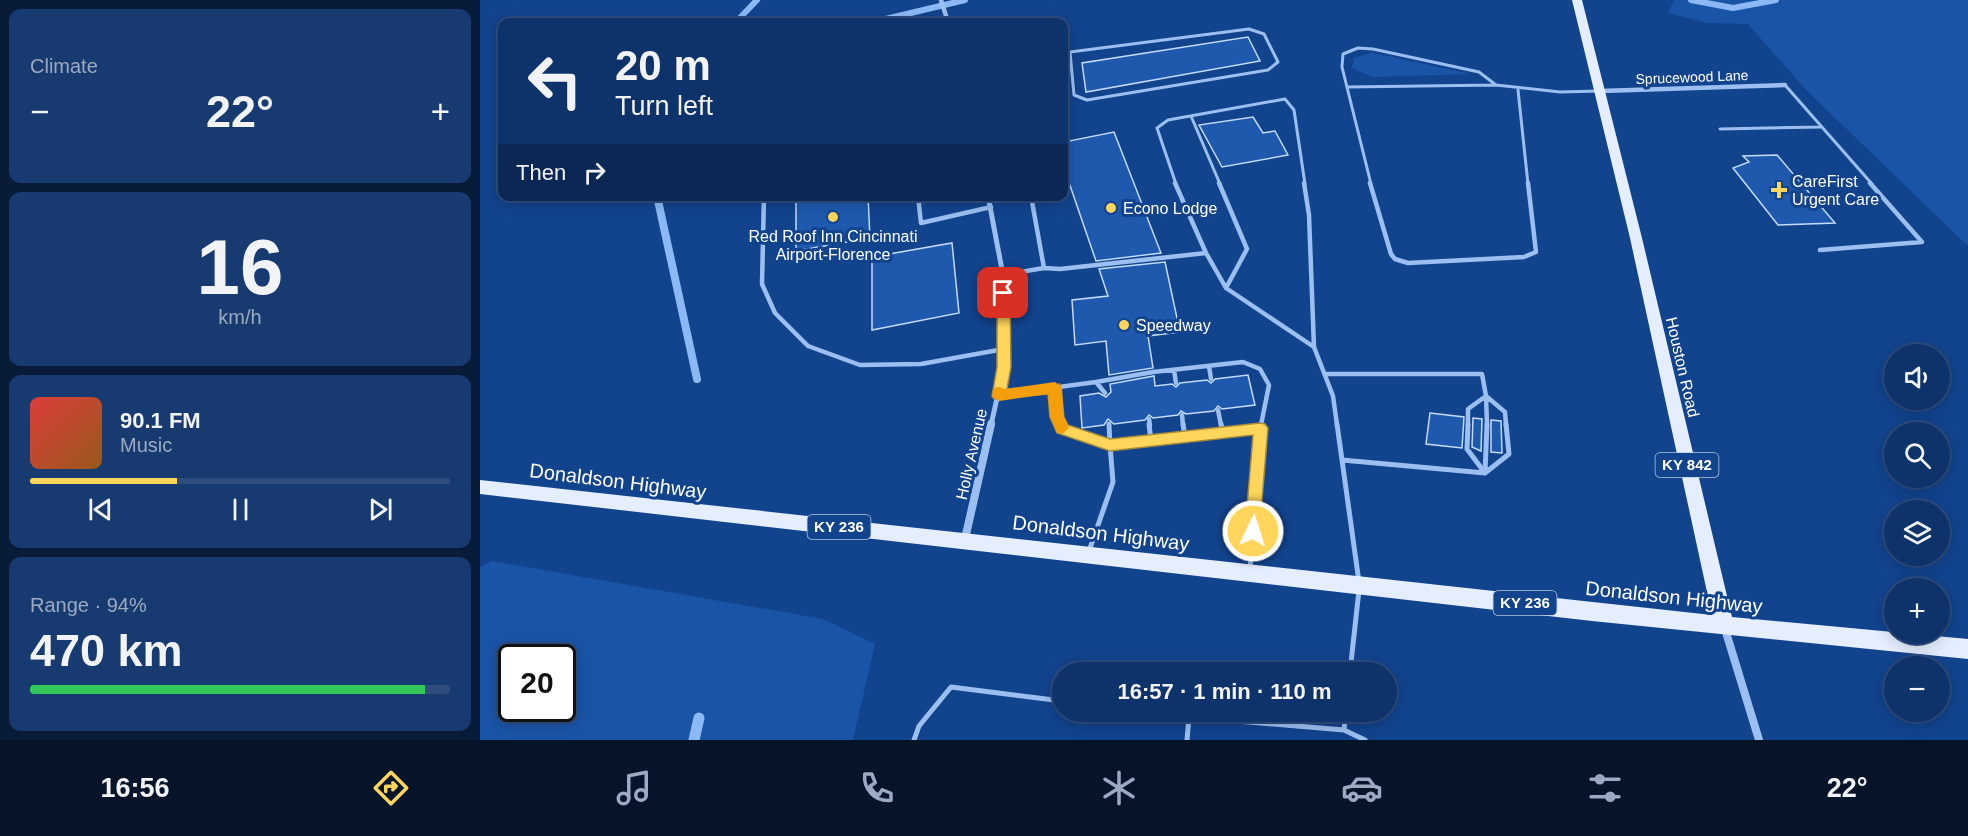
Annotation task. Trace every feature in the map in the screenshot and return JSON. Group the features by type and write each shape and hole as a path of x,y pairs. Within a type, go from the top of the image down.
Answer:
{"main road":[{"name":"Houston Road","path":"1577,0 1724,625"},
{"name":"Donaldson Highway","path":"480,487 678,511 964,540 1724,625 1968,649"}],"street":[{"path":"941,0 947,18"},
{"name":"Sprucewood Lane","path":"1600,91 1785,85"},
{"name":"Holly Avenue","path":"964,540 999,396 1004,349 1003,274 989,201"},
{"name":"Houston Road","path":"1724,625 1759,740"}],"lane":[{"path":"1068,55 1070,52 1249,29 1264,34 1278,62 1274,68 1268,70 1087,100 1074,95 1070,52"},
{"path":"1496,85 1479,72 1358,48 1345,51 1341,57 1379,214 1391,254 1395,259 1408,263 1530,256 1537,248 1518,90"},
{"path":"1347,87 1496,85 1518,90 1600,91"},
{"path":"1785,85 1922,242 1820,249"},
{"path":"1314,347 1226,288 1206,254 1172,175 1157,128 1168,120 1285,99 1294,110 1309,215 1314,347 1333,396 1360,585 1351,662"},
{"path":"1191,116 1247,249 1226,288"},
{"path":"1720,129 1821,127"},
{"path":"764,201 762,284 775,313 808,346 860,365 921,364 1004,349"},
{"path":"919,201 921,223 991,207"},
{"path":"1032,201 1044,268"},
{"path":"1003,274 1044,268 1060,269 1206,254"},
{"path":"999,396 1243,362 1260,369 1269,385 1260,428 1250,573"},
{"path":"1209,366 1211,379"},
{"path":"1174,370 1176,383"},
{"path":"1325,374 1482,374 1486,396 1488,451 1485,473"},
{"path":"1096,382 1105,393"},
{"path":"1055,388 1057,417 1062,429 1110,445 1260,428"},
{"path":"1485,473 1467,449 1468,409 1486,396"},
{"path":"1342,460 1485,473 1509,454 1505,412 1486,396"},
{"path":"1218,410 1223,433"},
{"path":"1182,415 1185,437"},
{"path":"1149,419 1151,441"},
{"path":"1087,555 1113,482 1109,424"},
{"path":"914,740 919,726 951,687 1052,700"},
{"path":"1187,740 1189,722"},
{"path":"1249,722 1344,730 1365,740"},
{"path":"1344,730 1345,722"}],"shaded area":[{"path":"1674,0 1968,0 1968,246 1806,90 1748,24 1708,23 1668,13"},
{"path":"1371,53 1471,74 1372,77 1352,68 1354,58"},
{"path":"492,561 823,619 875,644 853,740 480,740 480,567"}],"building":[{"path":"1248,37 1260,61 1086,92 1082,63"},
{"path":"1253,117 1263,133 1275,131 1288,155 1222,167 1199,125"},
{"name":"Econo Lodge","path":"1114,132 1161,253 1096,261 1068,180 1068,141"},
{"path":"1777,155 1835,223 1778,225 1733,168 1749,162 1743,156"},
{"name":"Red Roof Inn Cincinnati Airport-Florence","path":"796,201 868,201 870,238 796,251"},
{"path":"952,243 959,313 872,330 872,257"},
{"path":"1165,262 1180,332 1148,336 1153,368 1109,375 1106,341 1075,345 1072,300 1108,296 1099,269"},
{"path":"1248,375 1255,405 1222,409 1218,406 1214,411 1186,414 1181,411 1178,415 1153,418 1149,415 1145,420 1114,424 1108,419 1104,425 1082,428 1080,396 1099,393 1106,397 1111,392 1110,384 1154,376 1155,386 1172,384 1176,387 1180,383 1207,380 1211,383 1215,379"},
{"path":"1430,413 1464,417 1462,448 1426,444"},
{"path":"1473,418 1482,419 1481,451 1472,447"},
{"path":"1491,420 1501,421 1502,453 1491,452"}],"waterway":[{"path":"740,18 757,0"},
{"path":"890,18 965,0"},
{"path":"1691,0 1733,8 1776,0"},
{"path":"658,201 697,379"},
{"path":"694,740 699,718"}],"slow traffic":[{"path":"999,392 999,396 1055,388 1057,417 1062,428"}],"place":[{"name":"CareFirst Urgent Care","path":"1779,190"},
{"name":"Econo Lodge","path":"1111,208"},
{"name":"Red Roof Inn Cincinnati Airport-Florence","path":"833,217"},
{"name":"Speedway","path":"1124,325"}],"route":[{"path":"1003,293 1004,367 999,396 1055,388 1057,417 1062,429 1110,445 1260,428 1253,531"}]}
